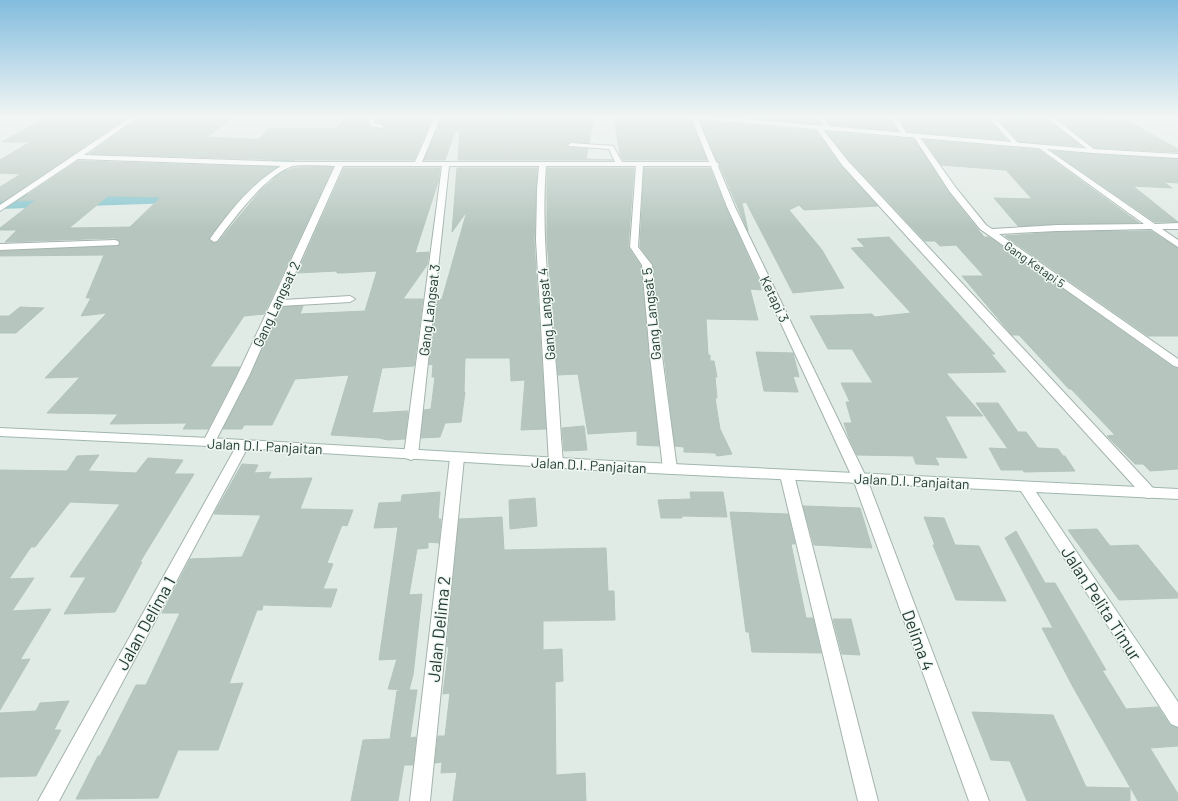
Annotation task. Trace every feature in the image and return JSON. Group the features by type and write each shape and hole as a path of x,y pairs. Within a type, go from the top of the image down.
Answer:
{"street":[{"path":"3,207 81,154"},
{"path":"417,165 422,154"},
{"path":"615,154 620,164"},
{"name":"Ketapi 3","path":"711,154 731,206 860,478"},
{"path":"836,154 1149,493"},
{"name":"Gang Ketapi 5","path":"929,154 974,217 990,232 1178,364"},
{"path":"1051,154 1178,244"},
{"path":"1150,154 1178,156"},
{"path":"77,157 272,164 715,164"},
{"path":"214,239 252,195 287,164"},
{"name":"Gang Langsat 2","path":"209,442 243,376 340,164"},
{"name":"Gang Langsat 3","path":"411,455 446,164"},
{"name":"Gang Langsat 4","path":"543,164 540,190 540,245 556,463"},
{"name":"Gang Langsat 5","path":"640,164 634,247 647,265 656,356 670,469"},
{"path":"990,232 1057,228 1178,226"},
{"path":"0,247 115,243"},
{"path":"277,303 350,300"},
{"name":"Jalan D.I. Panjaitan","path":"0,433 209,442 456,458 860,478 1026,488 1178,494"},
{"name":"Jalan Delima 1","path":"48,801 243,445"},
{"name":"Jalan Delima 2","path":"420,801 456,458"},
{"path":"787,475 868,801"},
{"name":"Delima 4","path":"860,478 979,801"},
{"name":"Jalan Pelita Timur","path":"1026,488 1178,718"}],"building":[{"path":"9,154 73,154 4,201 0,201 0,187 21,174 0,173 0,160"},
{"path":"102,154 416,154 414,160 289,160"},
{"path":"426,154 447,154 445,160 424,160"},
{"path":"458,154 587,154 586,159 613,160 458,160"},
{"path":"705,154 707,160 623,160 620,155"},
{"path":"714,154 833,154 841,166 878,206 804,210 799,205 789,210 822,250 844,288 793,293 746,202 742,203 748,231 720,164"},
{"path":"844,154 924,154 949,193 984,237 989,237 1173,367 1178,369 1178,469 1150,471 1143,464 1135,464 1107,436 1115,435 1071,389 1069,389 1019,335 1012,335 962,276 984,276 956,245 940,246 935,241 925,241"},
{"path":"934,154 1045,154 1139,223 1018,226 994,198 1032,199 1006,170 941,165"},
{"path":"1057,154 1105,154 1178,159 1178,183 1164,182 1172,188 1133,186 1178,222 1155,222"},
{"path":"78,161 276,167 250,188 232,208 209,238 209,240 214,243 218,242 261,190 281,173 294,168 333,167 264,314 244,316 210,367 240,367 208,429 183,429 187,423 110,424 118,414 47,413 80,377 45,378 107,313 81,316 91,298 86,298 104,255 0,256 0,251 118,246 120,242 115,238 5,242 17,230 0,230 0,228 36,200 18,201","holes":["108,196 161,197 130,227 69,228"]},
{"path":"344,168 440,168 438,182 415,253 429,252 427,265 403,299 423,299 414,366 382,368 372,413 408,411 405,439 388,440 379,438 331,435 349,375 295,379 272,425 244,425 242,429 223,429 250,377 281,307 303,306 300,314 365,311 377,271 297,273"},
{"path":"457,168 537,168 534,240 546,429 521,430 525,380 511,381 510,358 465,358 465,392 461,422 445,423 440,437 421,438 424,410 431,409 435,377 432,377 433,364 429,365 436,299 442,299 467,211 452,232"},
{"path":"547,168 634,168 628,247 641,266 659,446 637,445 637,431 588,434 578,374 558,375 547,241"},
{"path":"644,168 710,168 726,208 759,280 761,290 750,289 758,320 706,319 708,355 710,355 710,361 714,361 717,377 715,377 717,398 715,398 720,429 732,454 717,456 715,453 684,452 684,447 675,446 653,265 640,247"},
{"path":"1151,231 1178,248 1178,336 1148,336 1005,236 1057,232"},
{"path":"889,237 995,354 991,354 1006,372 946,373 983,416 945,416 967,458 935,457 939,465 916,464 913,456 857,455 849,438 844,423 852,423 846,402 850,402 841,383 873,383 852,349 828,349 810,316 872,314 875,317 911,313 851,248 865,247 857,239"},
{"path":"20,307 44,308 16,333 0,333 0,316 9,316"},
{"path":"756,352 793,353 799,377 793,376 798,392 764,391"},
{"path":"976,403 998,403 1018,432 1026,432 1038,448 1058,449 1063,456 1065,456 1075,471 1024,472 1023,470 1001,470 989,448 1008,449"},
{"path":"584,426 587,450 564,451 562,428"},
{"path":"99,455 88,471 136,473 148,458 183,460 174,474 194,474 140,562 142,562 115,612 64,614 86,577 70,577 120,504 70,502 35,547 31,547 9,579 34,578 12,611 51,609 20,660 30,659 0,710 0,470 67,471 77,456"},
{"path":"242,464 258,465 254,473 271,472 268,479 312,478 300,509 353,510 347,526 342,525 327,563 333,564 323,589 337,589 331,607 263,605 262,610 257,610 229,684 243,683 218,750 178,750 158,798 76,799 98,756 100,756 136,685 146,685 180,613 162,613 190,559 242,557 261,515 214,514"},
{"path":"440,492 438,519 441,519 439,543 428,542 428,548 417,549 409,595 422,594 413,675 409,690 417,690 410,738 416,737 413,765 404,765 398,801 351,801 363,740 390,739 397,691 407,690 388,689 397,659 379,660 398,527 374,528 379,503 401,502 402,495"},
{"path":"690,492 723,492 727,517 682,516 682,518 661,518 658,500 691,499"},
{"path":"535,498 537,526 510,529 509,500"},
{"path":"803,506 860,508 872,548 814,545"},
{"path":"730,512 788,514 795,544 791,544 806,618 813,618 821,653 752,652 749,632 746,632"},
{"path":"502,517 504,550 606,548 608,591 614,591 615,620 543,621 543,650 562,649 563,681 555,682 556,775 585,773 586,801 453,801 457,772 441,773 442,762 435,763 438,736 445,736 450,693 443,694 449,646 447,647 459,519"},
{"path":"924,517 944,518 955,545 979,546 1006,601 956,600 933,545 935,545"},
{"path":"1097,529 1110,546 1138,545 1178,594 1178,598 1119,600 1068,530"},
{"path":"1016,531 1045,583 1055,583 1106,670 1102,670 1126,709 1158,707 1170,725 1178,728 1178,746 1150,748 1178,794 1178,801 1138,801 1073,687 1042,628 1053,628 1005,538"},
{"path":"833,619 851,619 860,655 842,654"},
{"path":"69,701 54,730 61,730 36,776 0,777 0,713 36,711 40,703"},
{"path":"972,712 1053,715 1086,787 1130,788 1130,801 1027,801 1010,761 991,760"}],"waterway":[{"path":"0,202 174,196 198,192 226,178 258,176 270,173 279,167 287,154"}]}
